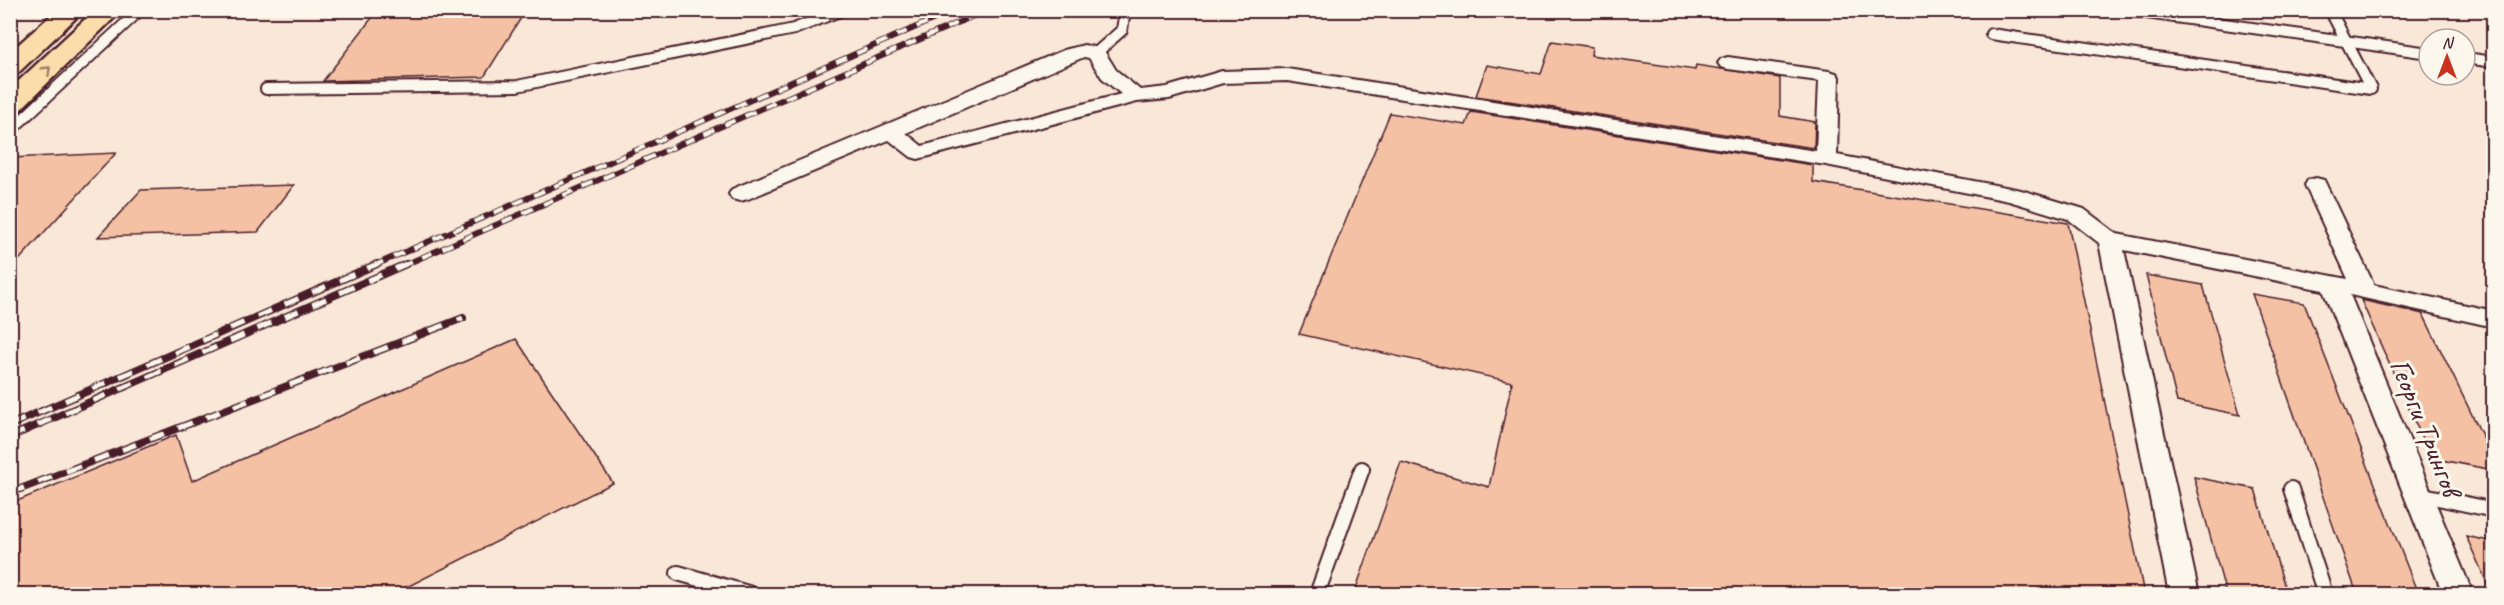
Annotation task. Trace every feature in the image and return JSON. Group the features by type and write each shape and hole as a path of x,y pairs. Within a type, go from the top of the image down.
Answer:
{"main road":[{"path":"10,66 72,10"},
{"path":"10,104 110,10"}],"street":[{"path":"740,194 1071,54 1084,51 1096,53 1109,74 1136,96"},
{"path":"1728,63 1829,77 1827,159"},
{"path":"891,132 918,153 1136,96 1169,93 1221,77 1287,75 1827,159 2013,195 2076,214 2110,240 2493,319"},
{"path":"2316,185 2365,291"},
{"path":"2110,240 2184,594"},
{"name":"Георги Трингов","path":"2332,284 2458,594"}],"lane":[{"path":"10,131 140,10"},
{"path":"266,89 517,86 795,29 842,10"},
{"path":"1096,53 1122,30 1125,10"},
{"path":"2125,10 2417,51"},
{"path":"1991,34 2371,89 2330,10"},
{"path":"2477,60 2493,62"},
{"path":"1317,594 1362,469"},
{"path":"2290,489 2325,594"},
{"path":"2417,493 2493,510"},
{"path":"678,573 751,594"}],"shaded area":[{"path":"10,11 2493,11 2493,594 11,594"}],"building":[{"path":"378,10 526,10 484,77 323,81"},
{"path":"1552,41 1592,47 1591,55 1695,70 1696,65 1780,78 1780,116 1815,122 1814,148 1476,96 1487,65 1541,74"},
{"path":"1471,112 1813,165 1813,182 2068,223 2144,594 1354,594 1401,462 1489,487 1512,382 1299,334 1390,113 1466,125"},
{"path":"116,153 10,270 10,158"},
{"path":"294,185 258,232 98,237 141,190"},
{"path":"2146,275 2203,285 2240,415 2177,402"},
{"path":"2252,294 2304,303 2418,594 2357,594"},
{"path":"2361,300 2423,314 2493,458 2493,470 2431,458"},
{"path":"516,339 613,483 393,594 10,594 10,504 176,435 192,481"},
{"path":"2194,477 2255,489 2287,594 2226,594"},
{"path":"2466,536 2493,542 2493,594 2492,594"}],"railway":[{"path":"373,266 955,10"},
{"path":"402,266 987,10"},
{"path":"10,425 377,264"},
{"path":"10,437 406,264"},
{"path":"10,493 463,318"}]}
